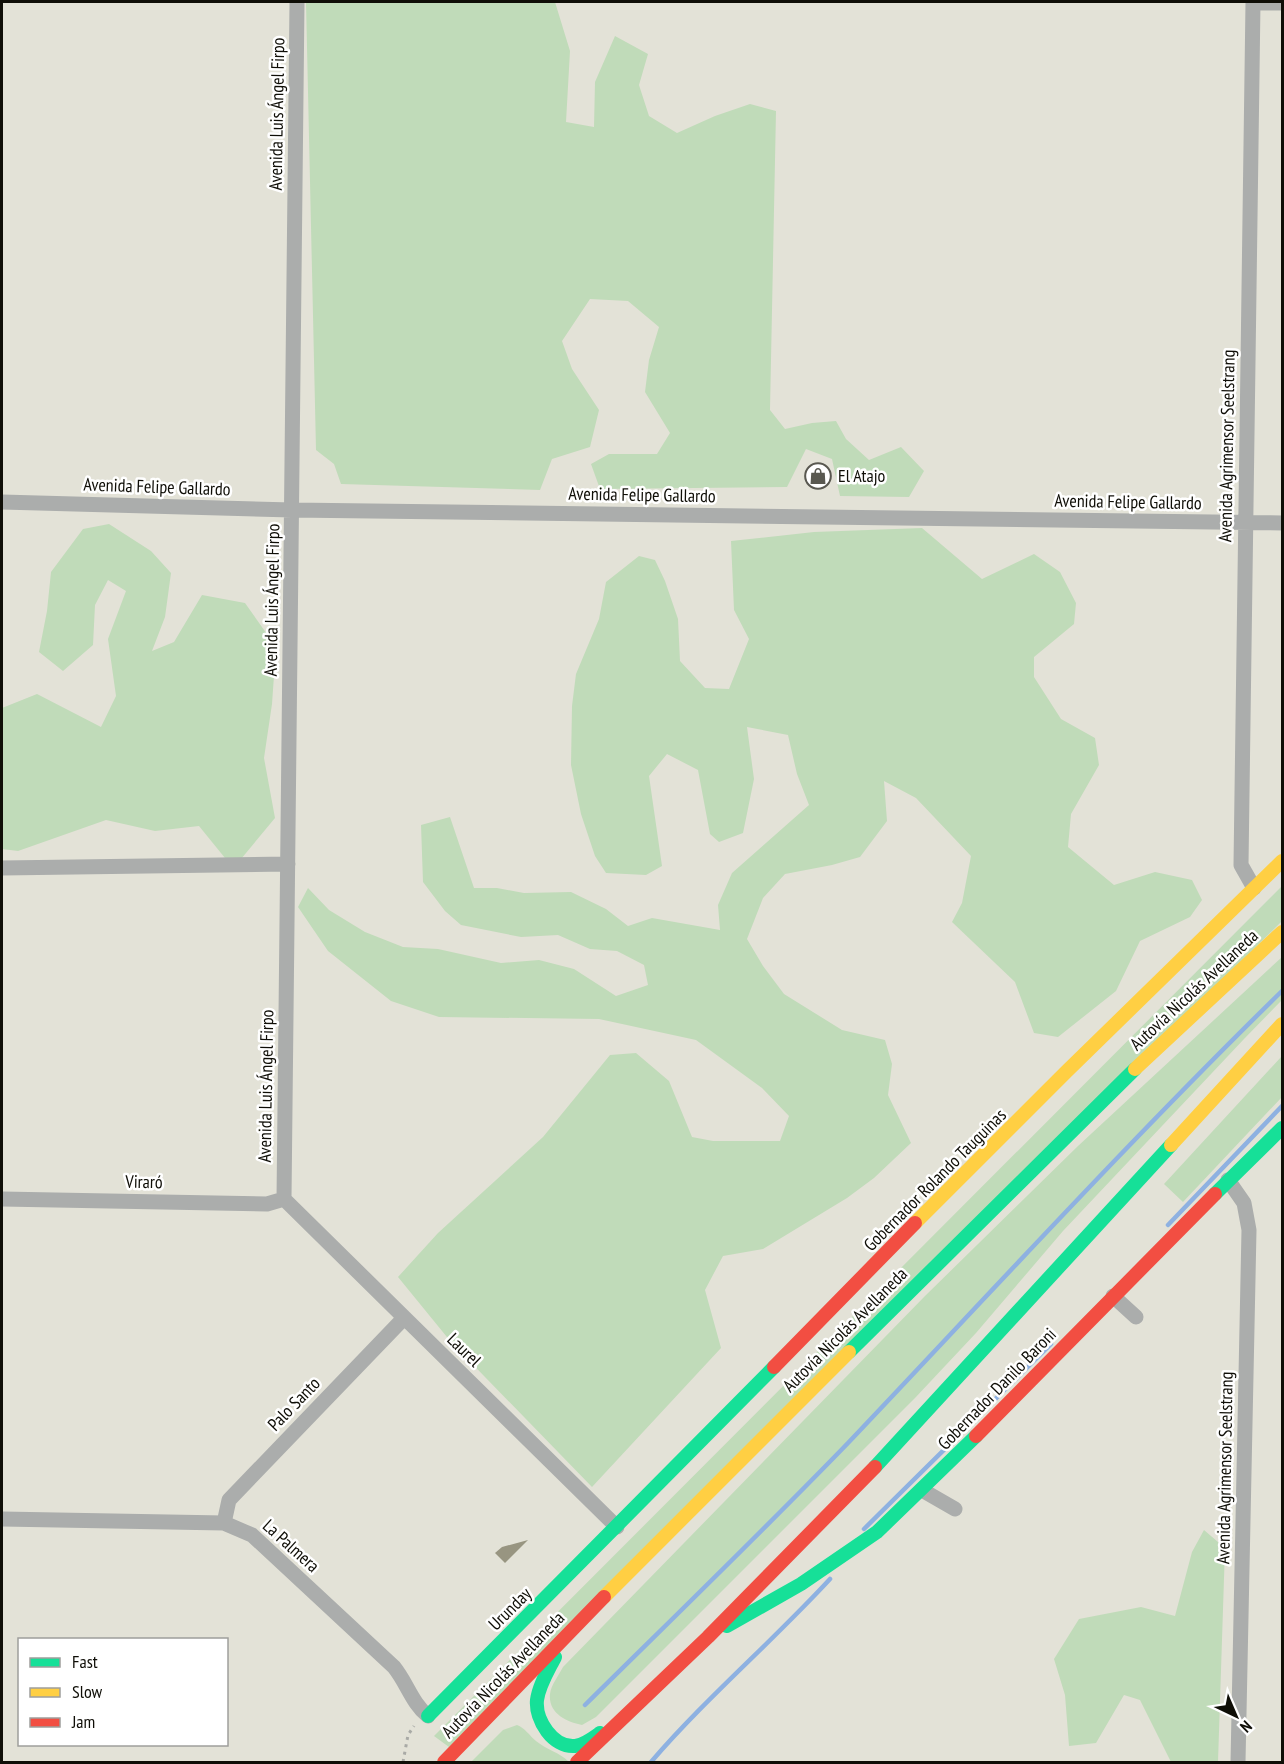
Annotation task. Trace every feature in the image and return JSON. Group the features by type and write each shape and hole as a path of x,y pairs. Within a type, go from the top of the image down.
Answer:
{"main road":[{"name":"Gobernador Rolando Tauguinas","path":"618,1527 1055,1083 1282,861"},
{"name":"Autovía Nicolás Avellaneda","path":"444,1762 990,1209 1208,999 1282,932"},
{"path":"576,1762 708,1637 850,1494 1282,1024"},
{"name":"Gobernador Danilo Baroni","path":"708,1637 824,1570 877,1532 922,1490 1282,1128"},
{"name":"Urunday","path":"426,1714 618,1527"},
{"path":"569,1633 541,1683 538,1696 538,1716 552,1735 562,1744 576,1746 591,1739 639,1703"}],"street":[{"name":"Avenida Luis Ángel Firpo","path":"284,1199 297,2"},
{"path":"1253,2 1282,3"},
{"name":"Avenida Agrimensor Seelstrang","path":"1253,2 1241,865 1254,888"},
{"name":"Avenida Felipe Gallardo","path":"2,502 292,510 1282,523"},
{"path":"2,868 288,864"},
{"name":"Avenida Agrimensor Seelstrang","path":"1228,1180 1244,1203 1249,1230 1238,1762"},
{"name":"Viraró","path":"2,1199 267,1204 284,1199"},
{"name":"Laurel","path":"284,1199 618,1527"},
{"path":"1113,1296 1136,1317"},
{"name":"Palo Santo","path":"224,1523 229,1500 404,1318"},
{"path":"922,1490 955,1509"},
{"name":"La Palmera","path":"2,1519 224,1523 252,1535 394,1667 405,1680 416,1705 426,1714"}],"path":[{"path":"403,1762 408,1735 426,1714"}],"green space":[{"path":"306,2 555,2 570,51 566,122 594,127 595,82 615,36 648,54 639,85 649,116 677,133 750,104 776,111 770,410 785,429 836,421 846,439 869,460 901,447 924,471 909,497 840,496 832,459 806,449 787,487 600,489 591,464 609,454 657,454 670,433 645,392 649,360 659,327 628,301 590,299 562,341 572,369 599,410 590,447 552,459 540,490 341,484 334,464 316,450"},
{"path":"109,524 151,551 171,573 165,617 152,651 174,642 202,595 245,603 276,647 272,704 264,758 275,818 241,859 225,858 199,826 155,831 106,820 18,851 2,849 2,708 37,694 101,727 116,696 108,639 126,591 108,580 95,605 93,645 63,671 39,652 47,611 51,572 83,529"},
{"path":"922,528 982,579 1034,554 1060,572 1076,603 1074,624 1034,657 1034,677 1061,719 1095,738 1099,765 1071,814 1068,847 1114,885 1155,872 1192,880 1202,900 1190,917 1140,941 1116,991 1058,1037 1034,1033 1015,982 952,922 962,903 971,856 916,798 884,781 887,821 860,857 785,874 763,898 747,939 784,994 842,1030 885,1040 892,1064 888,1095 911,1143 874,1178 847,1198 763,1249 723,1256 705,1290 721,1348 592,1487 451,1342 398,1277 438,1233 543,1137 610,1055 636,1053 669,1081 692,1137 713,1141 780,1141 789,1116 762,1088 696,1040 599,1019 439,1017 391,1001 328,951 298,907 308,888 329,910 365,932 403,947 438,949 501,963 539,960 574,969 616,996 648,985 644,965 617,951 590,949 558,935 521,937 461,925 445,911 423,882 421,825 450,817 474,888 497,888 524,893 571,892 606,909 628,926 652,918 720,930 718,905 732,873 809,805 797,774 788,735 747,727 754,779 743,833 719,842 710,834 698,770 667,754 649,776 662,866 646,875 606,873 595,856 581,814 571,765 572,706 576,674 599,619 606,582 639,556 655,560 678,619 680,661 705,688 729,689 749,639 734,610 731,541 814,532"},
{"path":"1282,886 1282,921 449,1747 434,1736"},
{"path":"1282,957 1282,1000 1063,1231 976,1333 915,1398 596,1717 582,1725 559,1716 552,1706 550,1694 563,1667 925,1296 1078,1146"},
{"path":"1282,1056 1282,1097 1183,1202 1164,1184"},
{"path":"1204,1530 1225,1548 1218,1762 1171,1762 1140,1700 1124,1695 1096,1743 1069,1746 1065,1695 1054,1659 1079,1619 1141,1607 1175,1616 1192,1552"},
{"path":"517,1725 540,1744 569,1762 471,1762 503,1730"}],"building":[{"path":"528,1540 505,1563 495,1553 502,1547"}],"waterway":[{"path":"585,1705 816,1476 1117,1158 1282,991"},
{"path":"1168,1225 1282,1106"},
{"path":"864,1529 1051,1344"},
{"path":"651,1762 694,1715 830,1579"}],"traffic: fast":[{"path":"849,1352 1135,1069"},
{"path":"1215,1194 1282,1128"},
{"path":"875,1467 1171,1145"},
{"path":"428,1716 774,1367"},
{"path":"727,1626 801,1584 877,1532 976,1436"},
{"path":"555,1657 538,1694 537,1708 542,1724 553,1738 567,1745 582,1744 600,1733"}],"traffic: slow":[{"path":"915,1223 1282,861"},
{"path":"1135,1069 1282,932"},
{"path":"1171,1145 1282,1024"},
{"path":"604,1597 849,1352"}],"traffic: jam":[{"path":"976,1436 1215,1194"},
{"path":"774,1367 915,1223"},
{"path":"577,1762 708,1637 875,1467"},
{"path":"444,1762 604,1597"}],"place":[{"name":"El Atajo","path":"818,476"}]}
